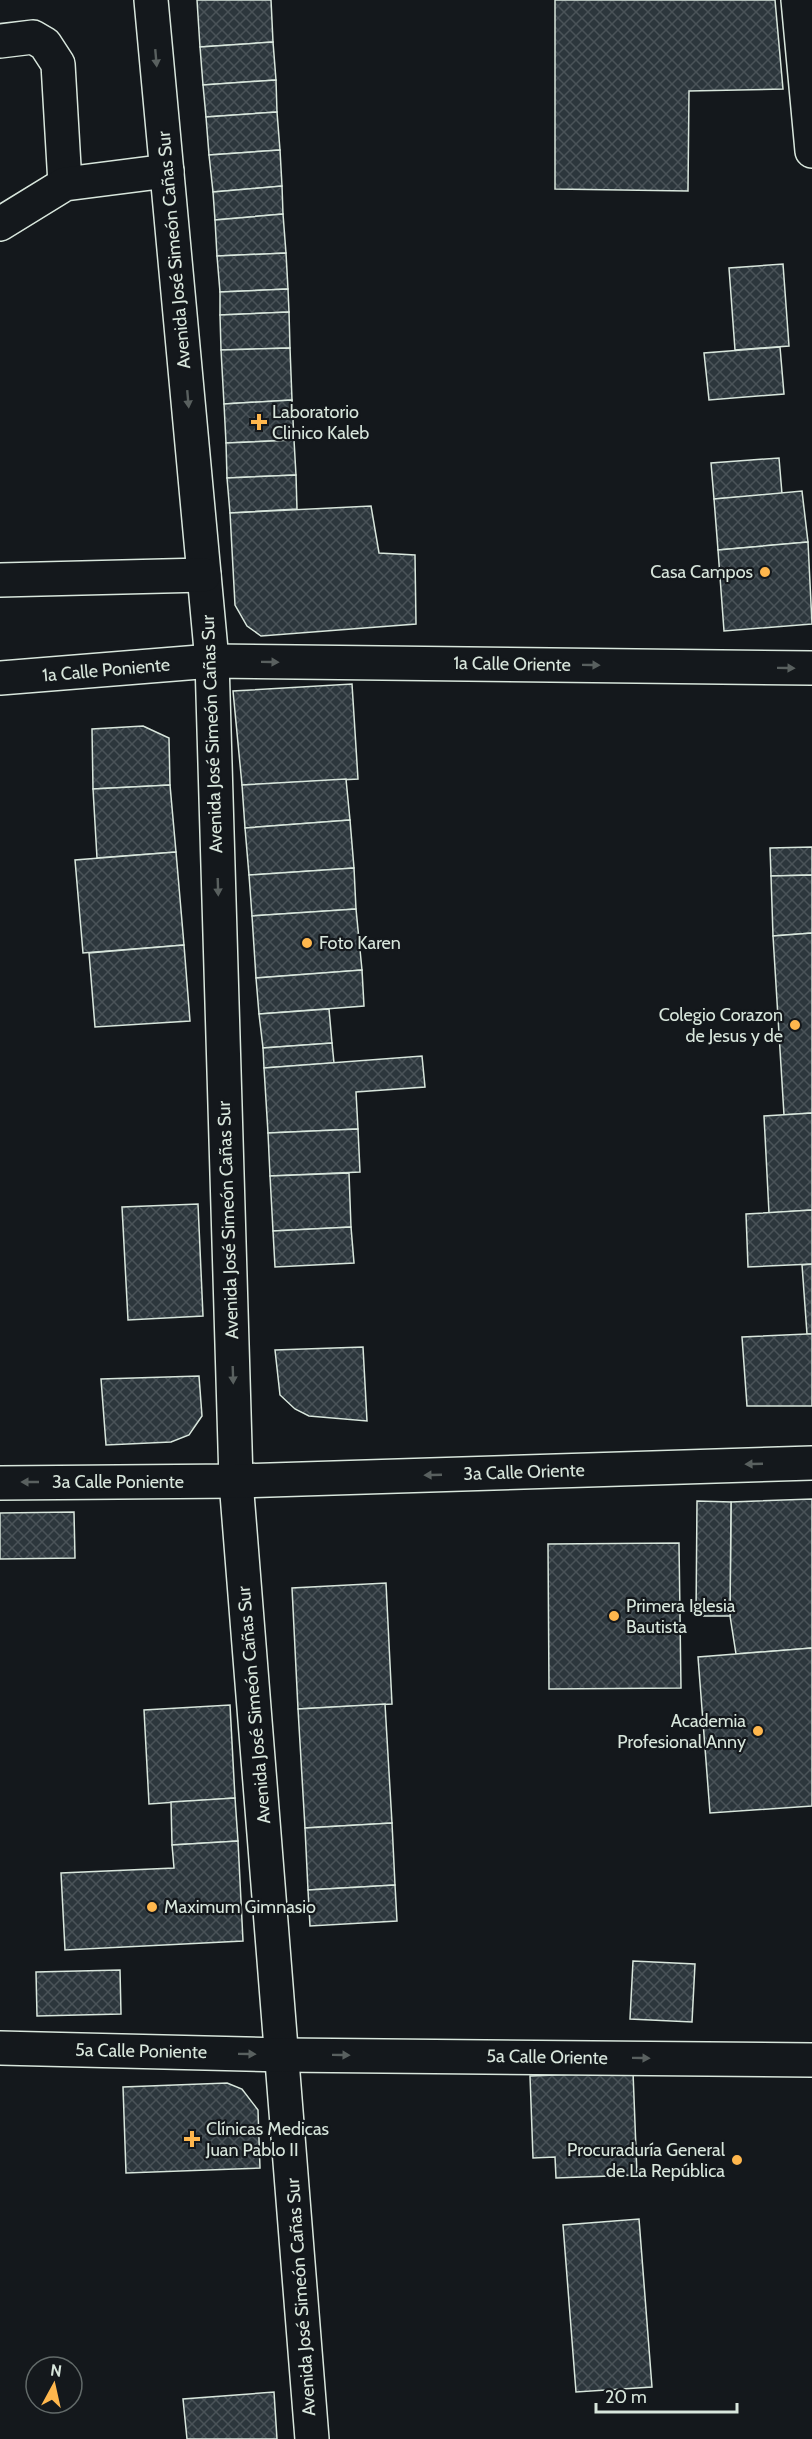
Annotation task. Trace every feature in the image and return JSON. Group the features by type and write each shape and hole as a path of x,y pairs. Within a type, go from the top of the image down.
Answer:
{"street":[{"name":"Avenida José Simeón Cañas Sur","path":"151,0 212,661 236,1481 312,2439"},
{"path":"798,0 812,151"},
{"path":"0,41 33,37 45,44 58,64 65,184"},
{"path":"0,224 65,184 167,171"},
{"path":"0,579 204,575"},
{"name":"1a Calle Oriente","path":"212,661 812,668"},
{"name":"1a Calle Poniente","path":"0,678 212,661"},
{"name":"3a Calle Oriente","path":"236,1481 812,1462"},
{"name":"3a Calle Poniente","path":"0,1483 236,1481"},
{"name":"5a Calle Poniente","path":"0,2048 283,2055"},
{"name":"5a Calle Oriente","path":"283,2055 812,2060"}],"building":[{"path":"197,0 271,0 273,42 200,47"},
{"path":"555,0 775,0 783,89 689,91 688,191 555,189"},
{"path":"273,42 276,80 203,85 200,47"},
{"path":"276,80 277,112 206,117 203,85"},
{"path":"277,112 280,150 209,155 206,117"},
{"path":"280,150 282,186 213,192 209,155"},
{"path":"282,186 283,214 215,220 213,192"},
{"path":"283,214 286,253 217,256 215,220"},
{"path":"286,253 288,289 220,292 217,256"},
{"path":"783,264 789,346 735,350 729,268"},
{"path":"288,289 289,312 220,315 220,292"},
{"path":"289,312 290,348 221,350 220,315"},
{"path":"780,347 784,394 709,400 704,353"},
{"path":"290,348 292,400 224,404 221,350"},
{"name":"Laboratorio Clinico Kaleb","path":"292,400 294,440 226,443 224,404"},
{"path":"294,440 296,475 227,478 226,443"},
{"path":"779,458 782,494 714,499 711,463"},
{"path":"296,475 297,509 230,513 227,478"},
{"path":"802,491 808,542 718,550 714,499"},
{"path":"371,506 379,553 415,555 416,624 261,636 247,626 235,605 230,513"},
{"name":"Casa Campos","path":"808,542 812,624 724,631 718,550"},
{"path":"352,684 358,779 242,785 233,691"},
{"path":"143,726 169,738 170,785 93,789 92,729"},
{"path":"346,779 350,820 245,828 242,785"},
{"path":"170,785 176,852 97,858 93,789"},
{"path":"350,820 354,868 249,875 245,828"},
{"path":"812,847 812,875 771,876 770,848"},
{"path":"176,852 184,945 83,953 75,860"},
{"path":"354,868 356,909 252,916 249,875"},
{"path":"812,875 812,933 773,936 771,876"},
{"name":"Foto Karen","path":"356,909 362,970 256,978 252,916"},
{"name":"Colegio Corazon de Jesus y de","path":"812,933 812,1113 784,1115 773,936"},
{"path":"184,945 190,1021 95,1027 89,953"},
{"path":"362,970 364,1006 259,1014 256,978"},
{"path":"329,1009 332,1043 263,1048 259,1014"},
{"path":"332,1043 334,1063 264,1068 263,1048"},
{"path":"422,1056 425,1087 356,1092 358,1129 268,1133 264,1068"},
{"path":"812,1113 812,1210 769,1213 764,1116"},
{"path":"358,1129 360,1172 270,1176 268,1133"},
{"path":"349,1173 351,1227 273,1231 270,1176"},
{"path":"198,1204 203,1316 128,1320 122,1207"},
{"path":"812,1210 812,1264 748,1267 746,1214"},
{"path":"351,1227 354,1263 275,1267 273,1231"},
{"path":"812,1264 812,1334 807,1334 802,1265"},
{"path":"812,1334 812,1406 747,1406 742,1337"},
{"path":"363,1347 367,1421 309,1416 295,1409 280,1395 275,1350"},
{"path":"199,1376 202,1416 189,1435 171,1442 106,1445 101,1379"},
{"path":"812,1499 812,1648 736,1654 730,1616 731,1502"},
{"path":"697,1501 731,1502 730,1616 696,1616"},
{"path":"74,1512 75,1558 0,1559 0,1513"},
{"name":"Primera Iglesia Bautista","path":"679,1543 681,1688 549,1689 548,1544"},
{"path":"386,1583 392,1704 298,1709 292,1588"},
{"name":"Academia Profesional Anny","path":"812,1648 812,1806 710,1813 698,1657"},
{"path":"385,1704 392,1823 305,1828 298,1709"},
{"path":"230,1705 235,1798 149,1804 144,1710"},
{"path":"235,1798 238,1841 172,1845 171,1802"},
{"path":"392,1823 395,1885 308,1890 305,1828"},
{"name":"Maximum Gimnasio","path":"238,1841 243,1941 65,1950 61,1873 174,1868 172,1845"},
{"path":"395,1885 397,1921 310,1926 308,1890"},
{"path":"633,1961 695,1964 692,2022 630,2019"},
{"path":"120,1970 121,2014 37,2016 36,1972"},
{"path":"633,2072 637,2175 556,2178 555,2157 533,2158 530,2076"},
{"name":"Clínicas Medicas Juan Pablo II","path":"227,2083 242,2089 258,2110 260,2168 126,2173 123,2087"},
{"path":"639,2219 652,2387 576,2392 563,2225"},
{"path":"274,2392 277,2439 187,2439 183,2399"}],"place":[{"name":"Laboratorio Clinico Kaleb","path":"259,422"},
{"name":"Casa Campos","path":"765,572"},
{"name":"Foto Karen","path":"307,943"},
{"name":"Colegio Corazon de Jesus y de","path":"795,1025"},
{"name":"Primera Iglesia Bautista","path":"614,1616"},
{"name":"Academia Profesional Anny","path":"758,1731"},
{"name":"Maximum Gimnasio","path":"152,1907"},
{"name":"Clínicas Medicas Juan Pablo II","path":"192,2139"},
{"name":"Procuraduría General de La República","path":"737,2160"}]}
